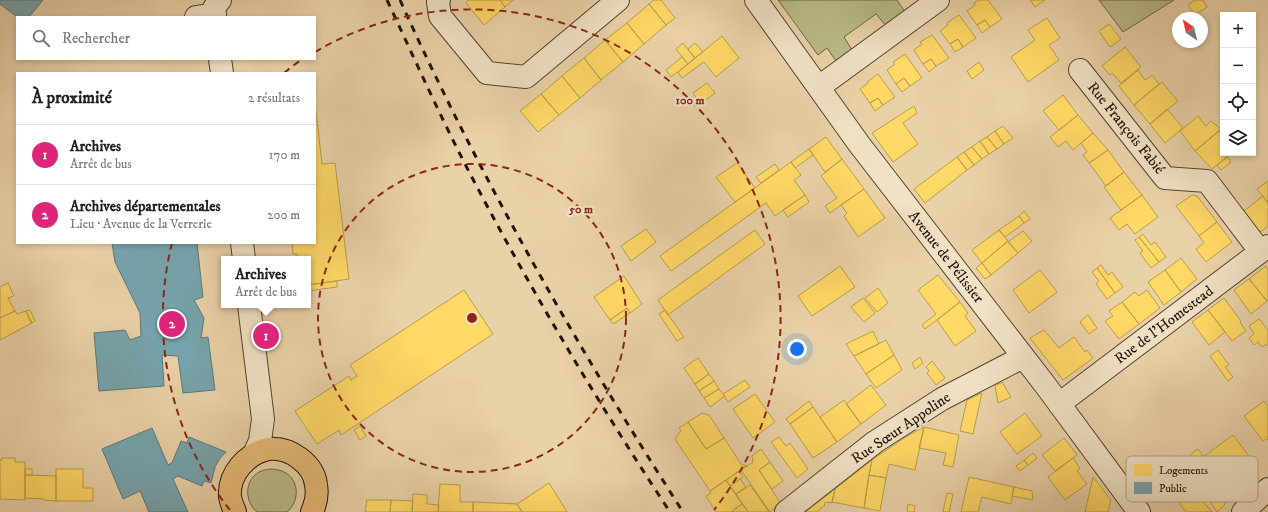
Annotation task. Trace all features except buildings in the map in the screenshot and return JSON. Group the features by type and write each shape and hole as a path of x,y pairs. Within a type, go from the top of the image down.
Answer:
{"main road":[{"path":"227,507 231,483 238,467 254,454 270,449 284,450 300,458 310,469 316,484 317,508"}],"street":[{"path":"439,0 440,16 487,73 526,76 618,0"},
{"name":"Avenue de Pélissier","path":"756,0 859,144 1059,404 1126,494"},
{"path":"819,87 938,0"},
{"path":"220,60 222,72"},
{"name":"Rue François Fabié","path":"1080,70 1165,178 1207,181 1264,248"},
{"path":"242,244 244,256"},
{"name":"Rue de l'Homestead","path":"1059,404 1264,248"},
{"path":"250,308 263,419 260,441 254,454"},
{"name":"Rue Sœur Appoline","path":"786,512 881,438 942,399 1023,357"},
{"path":"263,419 284,450"},
{"path":"1258,498 1268,489"},
{"name":"Avenue de Pélissier","path":"1132,502 1139,512"},
{"path":"1243,512 1254,502"}],"green space":[{"path":"778,0 897,0 905,12 886,26 876,14 844,37 852,50 836,61 827,48 818,55"},
{"path":"1099,0 1174,0 1123,32"},
{"path":"270,469 286,473 294,481 296,487 296,498 291,508 287,512 257,512 250,504 248,489 251,479 258,473"}],"railway":[{"path":"387,0 430,93 498,227 593,391 670,512"},
{"path":"400,0 463,132 532,261 568,325 683,512"}],"place":[{"name":"Archives départementales","path":"172,324"},
{"name":"Archives","path":"266,336"}]}
